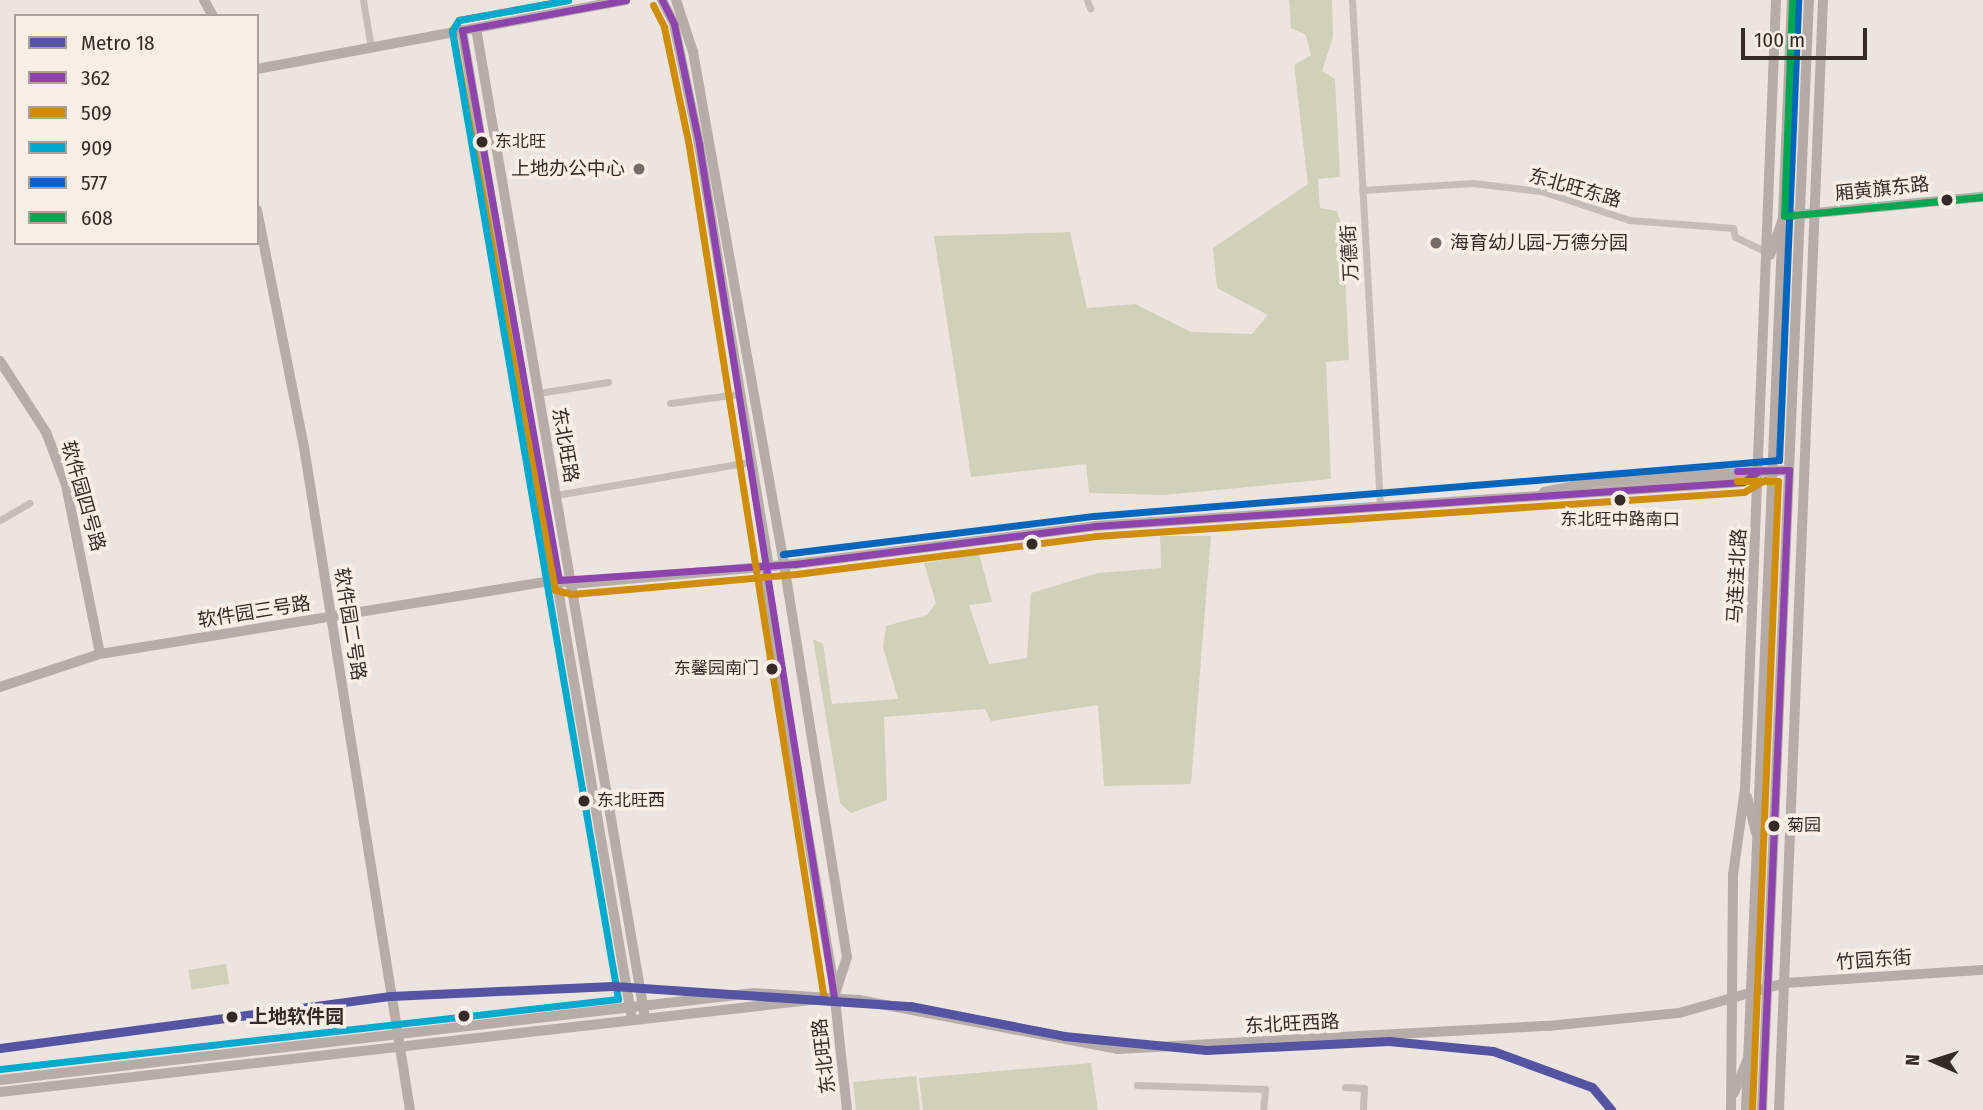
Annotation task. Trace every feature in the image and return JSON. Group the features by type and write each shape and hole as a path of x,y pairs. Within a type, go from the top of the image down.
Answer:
{"main road":[{"name":"马连洼北路","path":"1746,1110 1775,470 1792,0"},
{"path":"1762,1110 1809,0"}],"street":[{"path":"363,0 371,48"},
{"path":"259,69 626,0"},
{"name":"东北旺路","path":"662,0 674,24 699,144 749,462 768,562 765,587 834,997 847,1110"},
{"name":"东北旺路","path":"676,0 693,52 784,564 847,957 834,997"},
{"name":"万德街","path":"1352,0 1380,505"},
{"name":"马连洼北路","path":"1731,1105 1733,875 1745,789 1776,0"},
{"path":"1779,1110 1823,0"},
{"name":"东北旺路","path":"476,28 644,1012"},
{"name":"东北旺路","path":"462,30 559,580 631,1014"},
{"name":"东北旺东路","path":"1362,190 1473,183 1541,191 1629,220 1733,228 1735,237 1767,252"},
{"name":"厢黄旗东路","path":"1784,216 1983,197"},
{"path":"1767,266 1784,216"},
{"name":"软件园二号路","path":"259,221 331,617 410,1110"},
{"name":"软件园四号路","path":"0,361 46,432 66,485 100,654"},
{"path":"1791,411 1807,363"},
{"path":"538,393 608,382"},
{"path":"670,403 738,394"},
{"path":"555,495 749,462"},
{"path":"559,580 571,584 768,562 784,564 1059,530 1544,492 1594,482 1789,470"},
{"path":"0,520 30,503"},
{"name":"软件园三号路","path":"0,687 100,654 559,580"},
{"path":"1745,789 1757,841"},
{"name":"竹园东街","path":"1752,992 1784,983 1983,970"},
{"name":"东北旺西路","path":"0,1080 644,1012 834,997 1118,1049 1548,1026 1679,1013 1752,992"},
{"name":"东北旺西路","path":"0,1092 398,1040"},
{"path":"1731,1105 1749,1057"},
{"path":"1137,1085 1265,1088 1264,1110"},
{"path":"1345,1087 1364,1088 1363,1110"}],"green space":[{"path":"1289,0 1332,0 1333,37 1322,71 1335,79 1340,177 1318,179 1320,208 1337,211 1343,230 1349,360 1326,362 1331,479 1164,495 1089,493 1086,464 971,477 934,236 1070,232 1087,308 1135,304 1191,332 1252,334 1268,315 1217,288 1213,248 1308,184 1294,65 1311,55 1306,35 1291,28"},
{"path":"1160,536 1211,536 1191,784 1104,786 1098,705 991,721 985,709 884,717 887,800 851,813 840,803 813,639 823,644 832,704 898,699 883,647 886,626 927,615 936,603 924,563 979,554 992,602 969,605 989,664 1027,658 1031,593 1098,573 1161,568"},
{"path":"226,964 229,984 192,990 188,970"},
{"path":"1091,1063 1098,1110 923,1110 919,1078"},
{"path":"916,1076 920,1110 856,1110 853,1082"}],"metro line":[{"name":"18","path":"0,1048 391,996 613,986 910,1006 1064,1036 1206,1050 1389,1041 1493,1051 1592,1087 1611,1110"}],"transit line":[{"name":"509","path":"568,0 459,20 452,30 555,590 572,594 796,574 1096,536 1744,492 1765,480"},
{"name":"909","path":"0,1069 618,999 452,31 459,20 568,0"},
{"name":"362","path":"626,0 462,30 559,580 795,564 1095,526 1743,482 1759,471"},
{"name":"362","path":"662,0 674,24 699,144 834,997"},
{"name":"608","path":"1792,0 1784,216 1983,197"},
{"name":"577","path":"783,554 1094,516 1779,460 1798,0"},
{"name":"509","path":"653,5 664,27 689,146 824,999"},
{"name":"362","path":"1737,471 1789,470 1762,1110"},
{"name":"509","path":"1737,481 1778,481 1752,1110"}],"place":[{"name":"东北旺","path":"482,142"},
{"name":"上地办公中心","path":"639,169"},
{"name":"海育幼儿园-万德分园","path":"1436,243"},
{"name":"东北旺中路南口","path":"1620,500"},
{"name":"东馨园南门","path":"772,669"},
{"name":"东北旺西","path":"584,801"},
{"name":"菊园","path":"1774,826"},
{"name":"上地软件园","path":"232,1017"}]}
